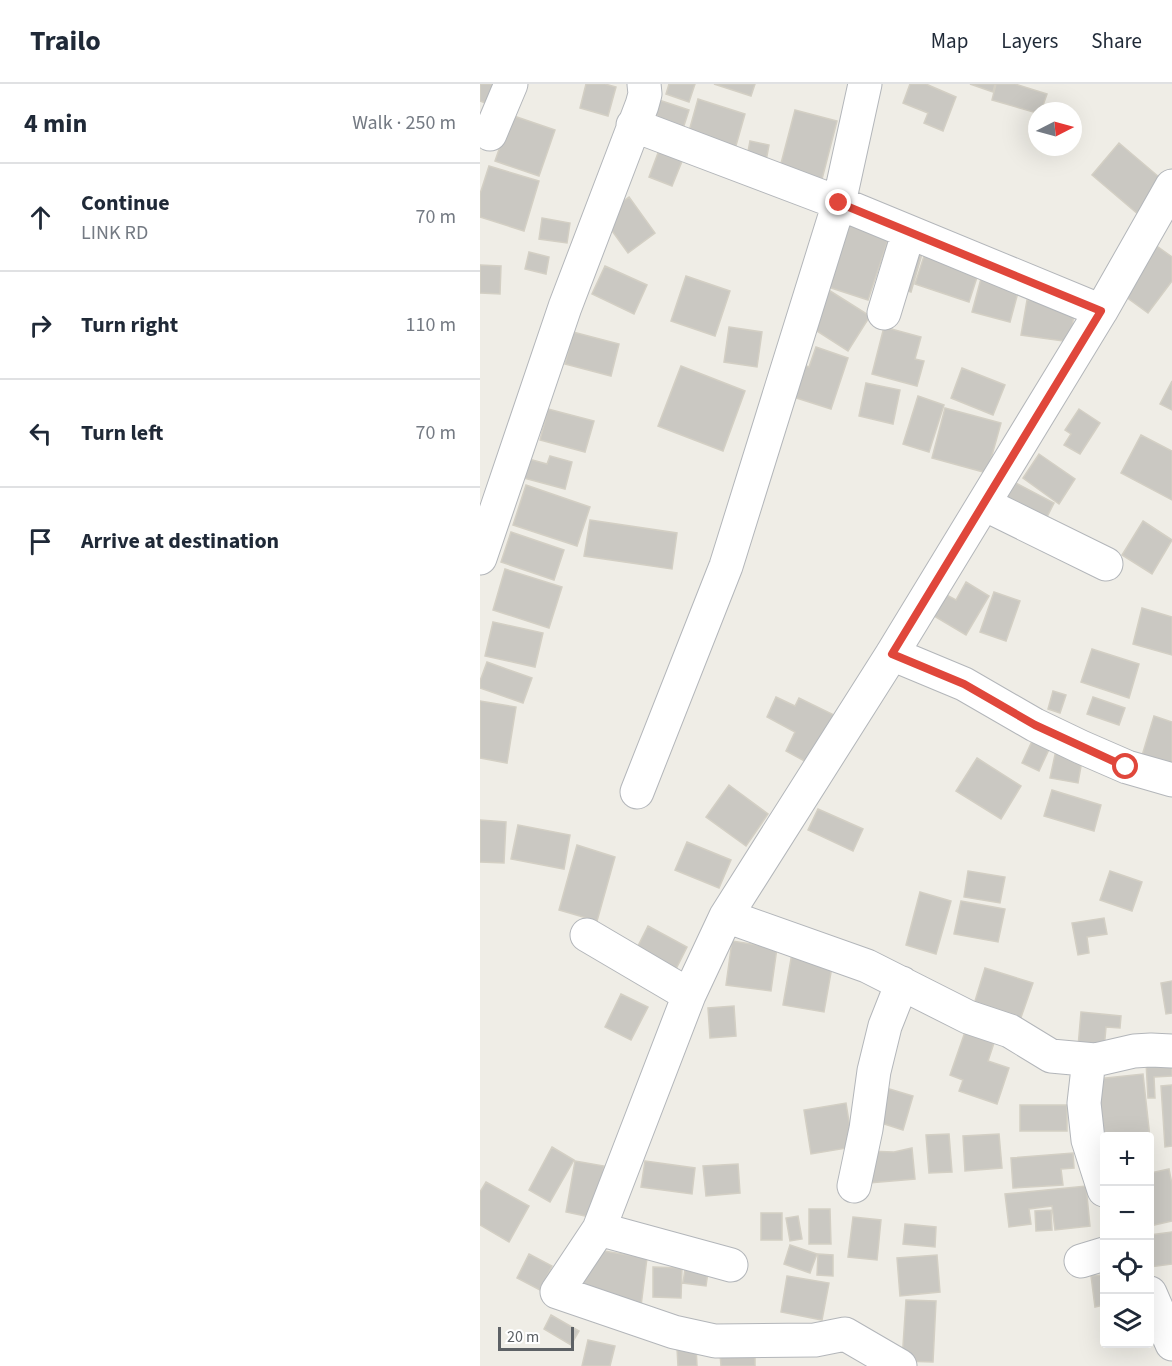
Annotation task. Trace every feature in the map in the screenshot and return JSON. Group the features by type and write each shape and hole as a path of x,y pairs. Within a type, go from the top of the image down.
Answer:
{"street":[{"path":"490,134 511,84"},
{"path":"480,558 565,307 645,94 644,84"},
{"path":"637,792 726,566 839,203 865,84"},
{"path":"633,125 839,203 1101,311"},
{"path":"900,1366 845,1334 714,1354 674,1332 557,1292 599,1229 689,995 726,916 984,504 1101,311 1172,186"},
{"path":"884,312 904,247 911,233"},
{"path":"984,504 1106,564"},
{"path":"892,654 964,684 1035,725 1081,747 1126,767 1172,780"},
{"path":"726,916 867,966 968,1017 1010,1031 1051,1056 1095,1060 1134,1051 1172,1051"},
{"path":"587,935 689,995"},
{"path":"854,1186 866,1129 874,1071 885,1026 902,983"},
{"path":"1095,1060 1088,1068 1084,1103 1088,1140 1102,1186"},
{"path":"599,1229 731,1265"},
{"path":"1149,1294 1171,1340"}],"building":[{"path":"480,84 497,84 490,105 480,101"},
{"path":"586,84 605,84 616,87 608,116 580,108"},
{"path":"669,84 695,84 689,102 666,94"},
{"path":"714,84 755,84 751,96"},
{"path":"910,84 926,84 956,97 943,131 924,123 928,113 903,103"},
{"path":"970,84 995,84 993,92"},
{"path":"996,84 1015,84 1047,94 1044,102 1028,102 1028,110 992,100"},
{"path":"653,98 689,110 680,138 643,125"},
{"path":"698,99 745,114 733,156 686,142"},
{"path":"795,110 837,121 821,183 779,171"},
{"path":"511,115 555,130 539,176 495,161"},
{"path":"750,141 769,145 766,161 747,157"},
{"path":"1119,143 1166,183 1139,215 1092,175"},
{"path":"661,145 685,154 672,186 649,177"},
{"path":"489,166 539,181 524,231 480,217 480,194"},
{"path":"629,197 655,233 628,253 602,217"},
{"path":"542,218 570,223 567,243 539,239"},
{"path":"844,219 890,234 868,300 822,285"},
{"path":"1154,244 1172,257 1172,281 1148,313 1118,291"},
{"path":"907,250 922,254 911,292 896,287"},
{"path":"926,250 980,268 969,302 915,284"},
{"path":"529,252 549,257 546,274 525,269"},
{"path":"480,265 501,266 500,294 480,293"},
{"path":"605,266 647,285 634,314 592,294"},
{"path":"982,275 1020,285 1010,322 972,312"},
{"path":"686,276 730,291 715,336 671,321"},
{"path":"827,289 870,316 848,351 806,324"},
{"path":"1027,300 1075,307 1070,342 1021,335"},
{"path":"729,327 762,332 757,367 724,362"},
{"path":"884,327 921,337 915,359 924,361 917,386 872,374"},
{"path":"573,332 619,344 611,376 565,364"},
{"path":"816,347 848,358 831,409 787,395 798,363 809,367"},
{"path":"681,366 745,391 723,451 658,426"},
{"path":"962,368 1005,385 993,415 951,398"},
{"path":"1172,381 1172,410 1160,404"},
{"path":"866,383 900,390 893,424 859,416"},
{"path":"918,396 944,405 929,452 903,444"},
{"path":"945,408 1001,423 987,473 932,458"},
{"path":"548,409 594,421 585,452 540,440"},
{"path":"1079,409 1100,423 1080,454 1064,445 1071,434 1065,430"},
{"path":"1141,435 1172,451 1172,500 1121,473"},
{"path":"1039,454 1075,479 1059,504 1023,478"},
{"path":"550,456 572,462 565,489 520,477 525,458 547,464"},
{"path":"1012,481 1054,503 1044,523 1002,501"},
{"path":"526,485 590,507 577,546 513,525"},
{"path":"590,520 677,533 672,569 584,556"},
{"path":"1143,521 1172,540 1152,574 1122,555"},
{"path":"511,532 564,550 554,580 501,562"},
{"path":"505,569 562,587 549,628 493,610"},
{"path":"966,582 989,596 966,635 929,613 941,592 956,600"},
{"path":"994,592 1020,601 1006,641 980,632"},
{"path":"1142,608 1172,617 1172,655 1133,644"},
{"path":"493,622 543,633 535,667 485,656"},
{"path":"1092,649 1139,664 1129,698 1081,682"},
{"path":"487,662 532,678 523,703 480,688 480,681"},
{"path":"1053,691 1066,695 1060,713 1048,709"},
{"path":"776,697 795,706 799,698 834,715 810,764 786,751 795,732 767,717"},
{"path":"1093,697 1125,708 1119,725 1087,714"},
{"path":"480,701 516,707 507,763 480,758"},
{"path":"1154,716 1172,722 1172,769 1141,759"},
{"path":"1034,737 1051,745 1039,771 1022,763"},
{"path":"1056,750 1083,755 1078,783 1050,778"},
{"path":"977,758 1021,786 1001,819 956,791"},
{"path":"729,785 768,814 746,846 706,817"},
{"path":"1052,790 1101,805 1094,831 1044,816"},
{"path":"818,809 863,829 853,851 808,830"},
{"path":"480,820 506,822 504,863 480,862"},
{"path":"518,825 570,835 564,869 511,859"},
{"path":"687,842 731,860 719,888 675,870"},
{"path":"577,845 615,857 597,921 559,910"},
{"path":"968,871 1005,877 1000,903 964,897"},
{"path":"1110,871 1142,882 1132,911 1100,900"},
{"path":"920,892 951,901 936,954 906,945"},
{"path":"961,901 1005,909 998,942 954,934"},
{"path":"1104,918 1107,934 1087,937 1089,953 1078,955 1072,923"},
{"path":"648,926 687,947 674,973 635,952"},
{"path":"732,941 777,948 771,991 726,985"},
{"path":"792,953 833,961 824,1012 783,1005"},
{"path":"985,968 1033,983 1018,1026 972,1011"},
{"path":"1172,981 1172,1013 1166,1014 1161,983"},
{"path":"621,994 648,1007 631,1040 605,1027"},
{"path":"734,1006 736,1036 710,1038 708,1008"},
{"path":"1081,1012 1121,1016 1120,1028 1106,1027 1104,1050 1078,1047"},
{"path":"965,1032 994,1043 988,1061 1009,1068 997,1104 959,1091 963,1080 950,1075"},
{"path":"1172,1060 1172,1076 1154,1077 1155,1098 1148,1098 1146,1062"},
{"path":"1143,1074 1150,1132 1102,1132 1097,1079"},
{"path":"1172,1085 1172,1146 1165,1147 1161,1086"},
{"path":"886,1088 913,1096 903,1130 875,1121"},
{"path":"846,1103 853,1147 811,1154 804,1110"},
{"path":"1020,1105 1067,1105 1067,1131 1020,1131"},
{"path":"949,1134 952,1172 929,1173 926,1135"},
{"path":"999,1134 1002,1168 965,1171 963,1136"},
{"path":"552,1147 574,1160 550,1202 529,1190"},
{"path":"912,1148 915,1179 869,1183 867,1151 894,1152"},
{"path":"1073,1153 1074,1168 1061,1169 1063,1185 1013,1188 1011,1158"},
{"path":"575,1161 604,1166 595,1218 566,1212"},
{"path":"645,1161 695,1168 692,1194 641,1187"},
{"path":"738,1164 740,1193 706,1196 703,1166"},
{"path":"1169,1169 1172,1184 1172,1221 1154,1225 1154,1186 1154,1172"},
{"path":"486,1182 529,1206 509,1242 480,1225 480,1192"},
{"path":"1086,1186 1090,1226 1055,1230 1052,1206 1029,1209 1031,1224 1009,1227 1005,1194"},
{"path":"809,1209 830,1209 831,1244 809,1244"},
{"path":"1051,1210 1052,1230 1036,1231 1035,1211"},
{"path":"761,1213 782,1213 782,1240 761,1240"},
{"path":"798,1216 802,1239 790,1241 786,1218"},
{"path":"853,1217 881,1220 877,1260 848,1257"},
{"path":"905,1224 936,1227 935,1247 903,1244"},
{"path":"1172,1232 1172,1264 1154,1266 1154,1234"},
{"path":"790,1245 817,1254 810,1273 784,1264"},
{"path":"591,1249 647,1258 641,1306 580,1297"},
{"path":"529,1254 552,1266 540,1290 517,1278"},
{"path":"818,1254 833,1255 833,1276 817,1275"},
{"path":"937,1255 940,1292 900,1296 897,1258"},
{"path":"653,1267 682,1268 681,1298 653,1297"},
{"path":"685,1269 708,1272 706,1286 683,1283"},
{"path":"1100,1275 1100,1306 1095,1307 1091,1276"},
{"path":"787,1276 829,1283 822,1320 781,1312"},
{"path":"906,1300 936,1301 933,1362 902,1361"},
{"path":"551,1315 579,1331 571,1345 544,1329"},
{"path":"588,1340 615,1346 610,1366 582,1366"},
{"path":"696,1346 697,1366 678,1366 677,1348"},
{"path":"755,1353 755,1366 721,1366 720,1354"}],"route":[{"path":"839,203 1101,311 892,654 964,684 1035,725 1126,767"}]}
